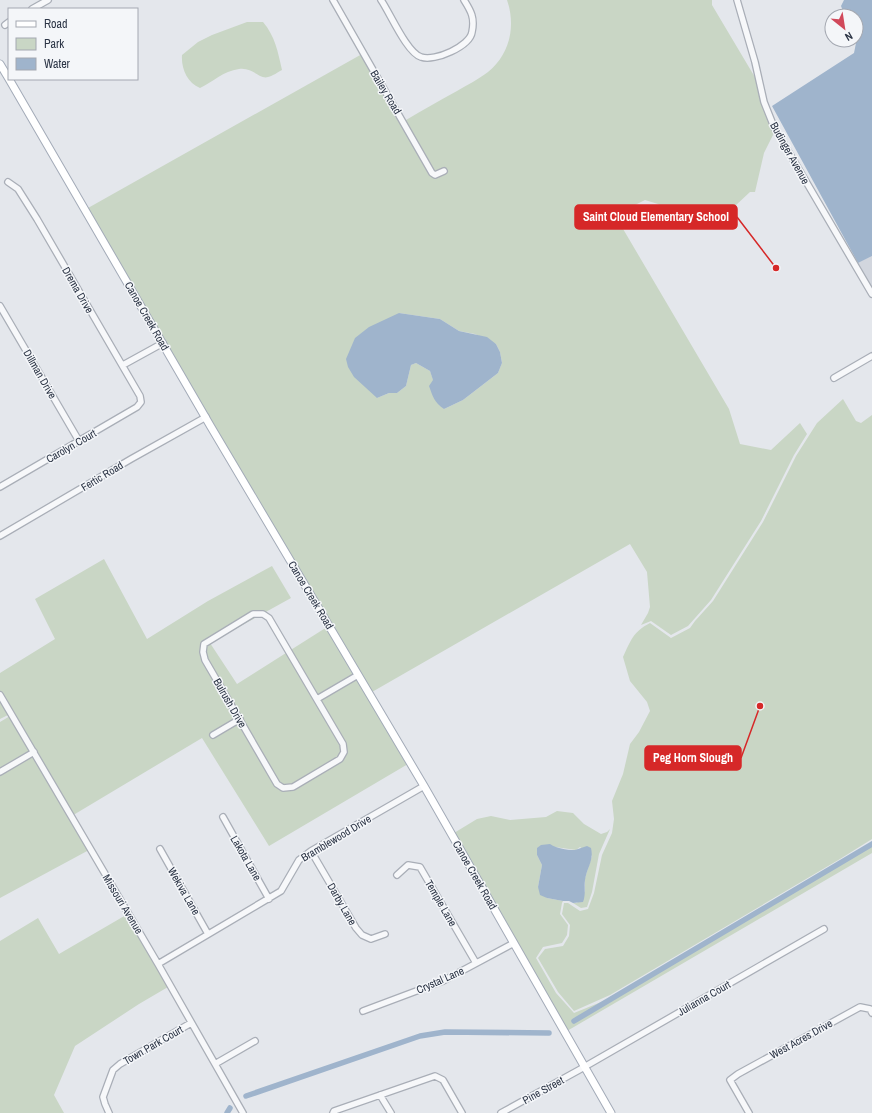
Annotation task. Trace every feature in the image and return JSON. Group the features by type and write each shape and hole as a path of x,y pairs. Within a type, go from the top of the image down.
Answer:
{"main road":[{"name":"Canoe Creek Road","path":"1,68 8,78"},
{"name":"Canoe Creek Road","path":"10,80 206,417 424,786 611,1113"}],"street":[{"path":"34,8 48,0"},
{"name":"Bailey Road","path":"333,0 432,173 435,175 444,171"},
{"path":"381,0 411,51 421,57 434,58 446,54 468,40 472,33 473,15 464,0"},
{"name":"Budinger Avenue","path":"736,0 755,62 764,102 774,127 872,294"},
{"name":"Drema Drive","path":"8,182 18,189 26,201 123,365 140,396 141,402"},
{"name":"Dillman Drive","path":"0,306 79,441"},
{"path":"123,365 163,343"},
{"path":"834,378 872,356"},
{"name":"Carolyn Court","path":"0,487 137,407 141,402"},
{"name":"Fertic Road","path":"0,536 206,417"},
{"name":"Bulrush Drive","path":"253,614 263,614 269,618 317,699 343,744 344,752 340,759 292,787 282,788 277,784 205,660 203,652 204,644 253,614"},
{"path":"317,699 358,675"},
{"name":"Missouri Avenue","path":"0,695 158,964 243,1113"},
{"path":"213,735 240,719"},
{"path":"0,772 34,752"},
{"name":"Bramblewood Drive","path":"158,964 281,891 299,860 312,851 424,786"},
{"name":"Lakota Lane","path":"223,817 269,899"},
{"name":"Wekiva Lane","path":"160,849 208,934"},
{"name":"Darby Lane","path":"312,851 356,928 362,934 370,938 385,934"},
{"name":"Temple Lane","path":"397,875 408,865 420,867 476,963"},
{"name":"Julianna Court","path":"585,1066 824,929"},
{"name":"Crystal Lane","path":"363,1011 442,981 514,943"},
{"name":"West Acres Drive","path":"749,1113 730,1080 738,1074 860,1007 870,1009 872,1013"},
{"name":"Town Park Court","path":"110,1113 103,1097 113,1070 120,1064 192,1023"},
{"path":"215,1064 255,1041"},
{"name":"Pine Street","path":"501,1113 585,1066"},
{"path":"333,1113 334,1111 435,1076 443,1080 462,1113"},
{"path":"380,1095 390,1113"}],"shaded area":[{"path":"872,256 872,288 858,263"}],"green space":[{"path":"507,0 712,0 712,5 756,79 774,133 764,153 755,192 750,192 735,206 725,227 712,229 680,223 658,204 645,200 625,210 616,217 729,409 740,444 771,450 800,423 807,434 794,455 761,521 711,600 688,626 671,635 651,621 641,625 650,607 647,572 630,544 372,692 208,415 88,208 362,54 396,118 401,116 406,120 477,80 496,65 502,57 509,39 511,29 510,10","holes":["399,313 440,319 459,331 475,334 496,344 500,352 502,363 498,373 463,400 444,409 430,371 416,363 411,365 406,386 397,393 389,393 377,398"]},
{"path":"247,22 263,22 267,27 276,44 282,70 272,76 262,77 252,71 244,69 233,70 223,74 205,86 200,88 195,86 188,79 184,70 182,55 198,42"},
{"path":"843,399 856,421 861,423 872,415 872,839 610,995 574,1011 558,992 538,958 545,949 563,946 569,936 570,925 562,914 564,903 568,903 580,911 588,909 594,893 602,855 612,833 614,819 612,801 623,774 630,744 639,732 650,711 647,702 630,681 623,657 636,633 650,623 671,638 690,628 713,601 763,522 796,456 817,423"},
{"path":"104,559 147,639 208,601 272,566 291,598 210,643 237,684 327,627 408,764 269,846 202,738 70,817 89,850 0,898 0,722 10,716 0,696 0,673 55,639 35,599"},
{"path":"0,701 8,715 0,719"},
{"path":"557,811 573,813 584,824 601,834 610,829 599,854 592,892 587,907 581,908 573,903 577,903 585,891 585,878 592,856 580,847 576,850 555,847 537,848 537,855 542,865 538,887 547,898 563,901 560,914 568,925 567,935 562,943 543,947 536,958 556,993 574,1013 611,998 872,842 872,853 567,1031 454,833 477,819 491,816 510,820 546,817"},
{"path":"126,915 168,987 75,1046 54,1095 64,1113 0,1113 0,941 38,918 59,954"}],"water":[{"path":"844,0 872,0 872,256 858,263 772,106 854,53 855,48 864,48 864,8 842,8 841,6"},
{"path":"399,313 440,319 459,331 487,337 496,344 500,352 502,363 498,373 463,400 444,409 434,399 429,386 433,380 430,371 416,363 411,365 406,386 397,393 389,393 377,398 354,377 348,367 346,359 355,338 369,327"},
{"path":"550,844 558,848 568,850 575,850 587,846 591,848 592,857 585,880 583,902 573,903 569,901 547,898 540,895 538,887 542,865 537,855 537,848 541,845"}],"waterway":[{"path":"574,1021 872,844"},
{"path":"246,1096 420,1036 445,1032 549,1033"},
{"path":"227,1113 230,1108"}],"place":[{"name":"Saint Cloud Elementary School","path":"776,268"},
{"name":"Peg Horn Slough","path":"760,706"}]}
